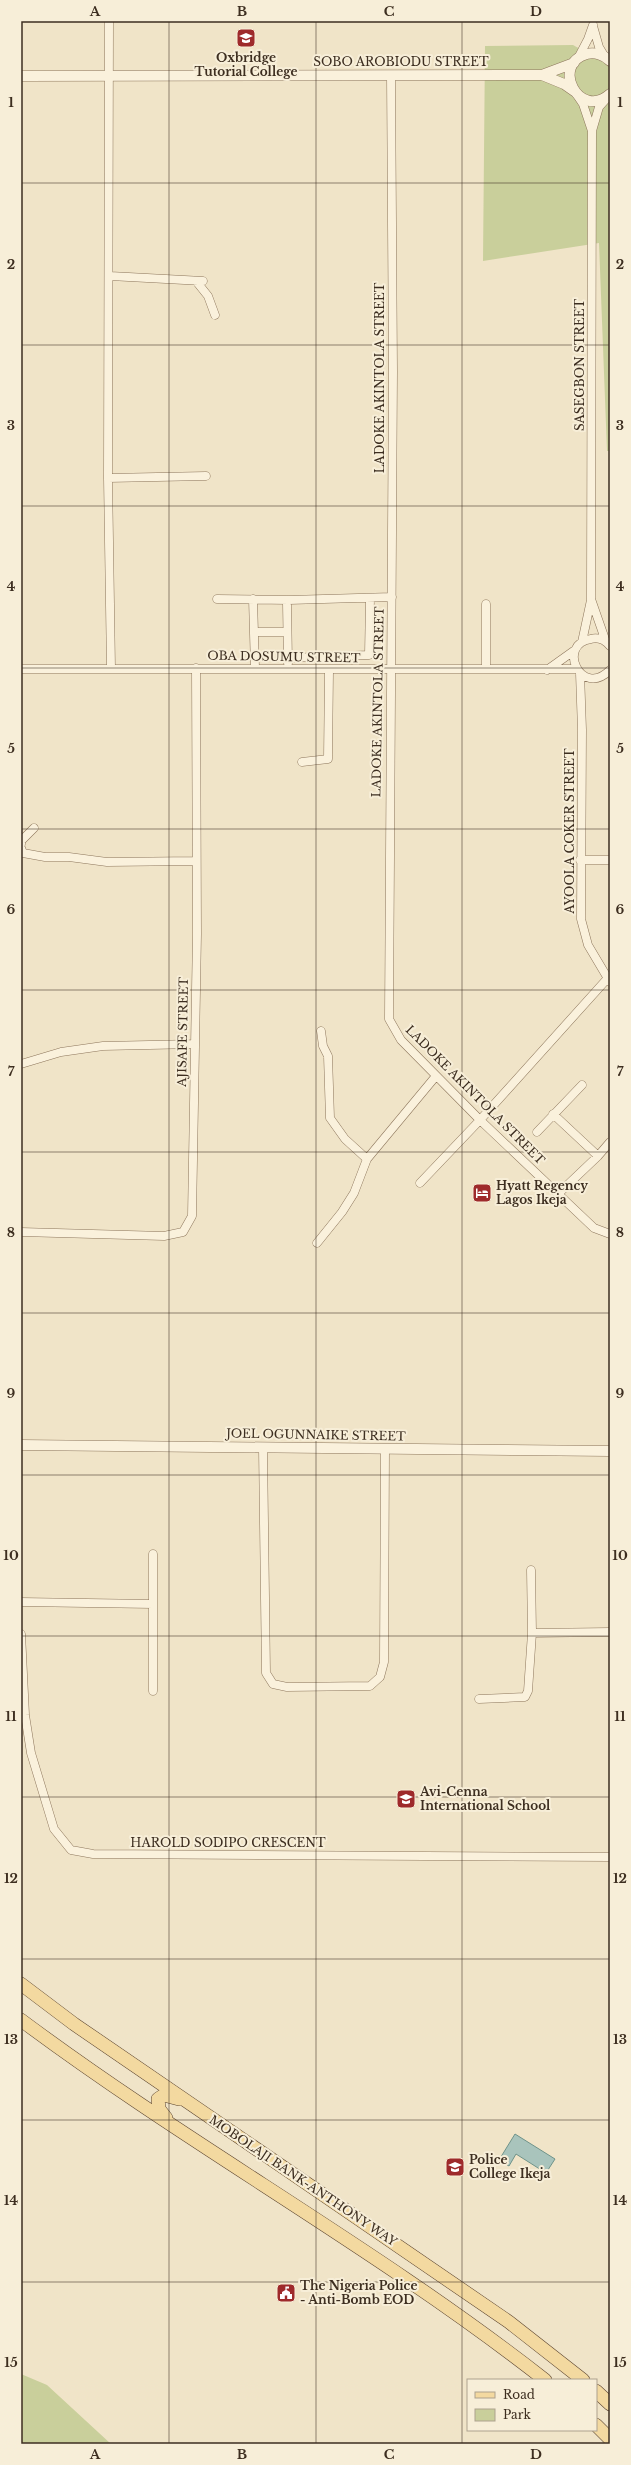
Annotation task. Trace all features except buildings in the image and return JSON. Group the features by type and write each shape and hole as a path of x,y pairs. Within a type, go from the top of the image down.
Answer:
{"main road":[{"name":"MOBOLAJI BANK-ANTHONY WAY","path":"21,1984 188,2103 510,2322 582,2379"},
{"name":"MOBOLAJI BANK-ANTHONY WAY","path":"21,2020 79,2063 452,2311 544,2379"},
{"path":"127,2095 144,2099 154,2092 152,2082 141,2070"},
{"path":"175,2126 159,2109 158,2099 164,2095 169,2095 188,2103"},
{"path":"597,2392 610,2404"},
{"path":"597,2426 610,2439"}],"street":[{"path":"109,21 110,276 108,478 111,668"},
{"path":"593,23 595,38 608,59"},
{"path":"575,92 569,76 575,61 588,39 593,23"},
{"name":"SOBO AROBIODU STREET","path":"542,75 590,54 608,59"},
{"name":"LADOKE AKINTOLA STREET","path":"391,75 392,597 390,669 389,1019 401,1040 480,1120 594,1228 610,1234"},
{"name":"SOBO AROBIODU STREET","path":"21,76 542,75 564,84 592,101 609,95"},
{"name":"SASEGBON STREET","path":"575,92 583,104 592,131"},
{"name":"SASEGBON STREET","path":"582,642 591,599 592,131 599,107 609,95"},
{"path":"110,276 200,281 208,296 215,315"},
{"path":"108,478 206,476"},
{"path":"217,599 289,600 392,597"},
{"path":"289,600 287,603 288,660 369,655 370,598"},
{"path":"253,599 255,668"},
{"name":"SASEGBON STREET","path":"591,599 608,644"},
{"path":"486,604 486,668"},
{"path":"254,632 287,632"},
{"path":"547,670 575,650 582,642 594,638 608,644"},
{"name":"AYOOLA COKER STREET","path":"575,650 574,663 578,671 582,730 580,860 581,919 588,945 608,981"},
{"name":"AJISAFE STREET","path":"21,1232 164,1236 183,1232 192,1216 195,1044 196,668"},
{"name":"OBA DOSUMU STREET","path":"21,669 255,668 329,671 486,668 578,671 592,678 600,678 610,670"},
{"path":"302,762 328,760 329,671"},
{"path":"21,844 21,840 34,828"},
{"path":"21,848 23,853 45,857 69,857 107,862 196,861"},
{"path":"580,860 610,860"},
{"path":"420,1183 608,981"},
{"path":"321,1031 323,1046 328,1056 330,1118 345,1139 367,1159"},
{"path":"21,1064 61,1052 102,1046 195,1044"},
{"path":"317,1244 342,1212 354,1193 367,1159 436,1076"},
{"path":"537,1132 582,1085"},
{"path":"553,1114 598,1156"},
{"path":"558,1194 598,1156 610,1142"},
{"name":"JOEL OGUNNAIKE STREET","path":"21,1445 610,1451"},
{"path":"264,1448 266,1672 273,1684 287,1687 370,1686 380,1677 384,1662 385,1449"},
{"path":"153,1554 153,1692"},
{"path":"479,1699 525,1697 528,1691 530,1680 532,1633 531,1570"},
{"path":"21,1602 153,1604"},
{"path":"532,1633 610,1632"},
{"name":"HAROLD SODIPO CRESCENT","path":"21,1634 25,1715 31,1754 54,1829 71,1850 93,1854 610,1857"}],"green space":[{"path":"573,45 610,66 610,451 607,451 599,243 483,261 485,46"},
{"path":"21,2374 47,2385 111,2444 21,2444"}],"water":[{"path":"515,2134 555,2159 546,2173 516,2154 509,2166 499,2160"}],"place":[{"name":"Oxbridge Tutorial College","path":"246,38"},
{"name":"Hyatt Regency Lagos Ikeja","path":"482,1193"},
{"name":"Avi-Cenna International School","path":"406,1799"},
{"name":"Police College Ikeja","path":"455,2167"},
{"name":"The Nigeria Police - Anti-Bomb EOD","path":"286,2293"}]}
